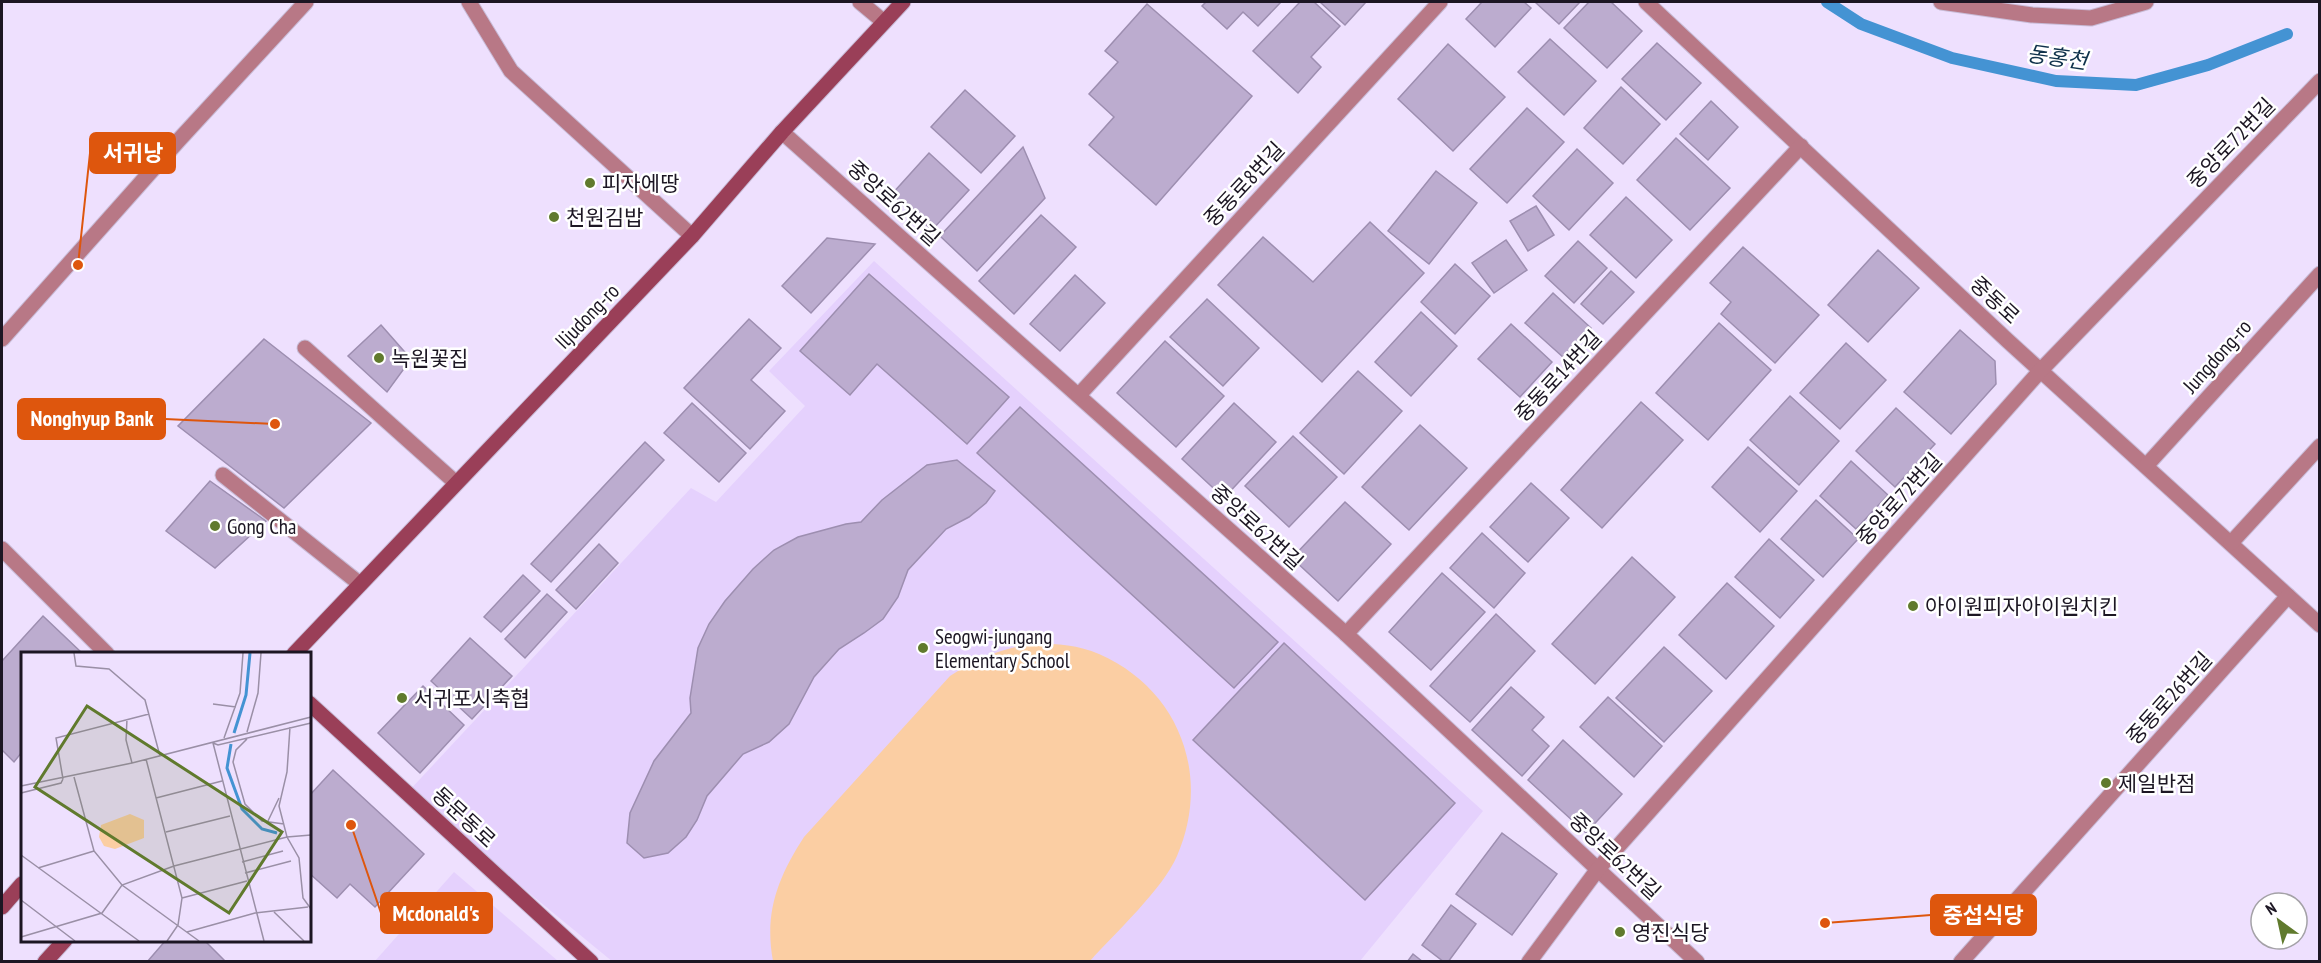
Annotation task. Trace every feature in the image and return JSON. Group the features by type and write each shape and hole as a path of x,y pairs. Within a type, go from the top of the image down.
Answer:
{"main road":[{"name":"Iljudong-ro","path":"296,652 692,236 782,132 903,2"},
{"name":"동문동로","path":"310,704 591,962"},
{"path":"2,907 21,885"},
{"path":"45,962 63,942"}],"street":[{"path":"2,339 178,141 306,2"},
{"path":"469,2 511,71 692,236"},
{"path":"860,2 884,22"},
{"name":"중동로8번길","path":"1079,395 1440,2"},
{"name":"중동로","path":"1646,2 2319,625"},
{"path":"1941,2 2032,15 2091,18 2146,2"},
{"name":"중앙로72번길","path":"1529,962 1598,869 2041,370 2319,81"},
{"name":"중앙로62번길","path":"782,132 1346,634 1697,962"},
{"name":"중동로14번길","path":"1346,634 1801,146"},
{"name":"Jungdong-ro","path":"2145,466 2319,274"},
{"path":"305,348 456,483"},
{"path":"2231,543 2319,446"},
{"path":"223,475 360,584"},
{"path":"2,549 105,652"},
{"name":"중동로26번길","path":"1960,962 2288,596"}],"shaded area":[{"name":"Seogwi-jungang Elementary School","path":"874,261 1483,811 1360,961 613,962 407,793 691,488 716,502 805,406 769,371"},
{"path":"1036,643 1084,649 1127,669 1150,689 1168,712 1181,738 1189,766 1191,795 1187,825 1177,856 1150,896 1090,961 773,961 770,927 775,896 787,866 804,837 950,676 991,654"},
{"path":"454,872 558,961 375,961"}],"building":[{"path":"1206,2 1281,2 1258,26 1243,12 1227,29 1202,6"},
{"path":"1300,2 1314,2 1340,26 1311,57 1321,67 1298,93 1253,51"},
{"path":"1320,2 1366,2 1345,25"},
{"path":"1482,2 1524,2 1531,8 1495,47 1466,19"},
{"path":"1535,2 1580,2 1559,24"},
{"path":"1589,2 1611,2 1642,31 1607,68 1564,28"},
{"path":"1147,4 1252,96 1156,205 1089,145 1114,117 1089,94 1118,62 1105,51"},
{"path":"1550,39 1596,81 1564,115 1518,72"},
{"path":"1657,43 1701,83 1666,120 1622,79"},
{"path":"1448,44 1505,97 1453,151 1398,99"},
{"path":"1621,87 1660,124 1623,164 1584,128"},
{"path":"965,90 1015,136 981,173 931,127"},
{"path":"1711,101 1738,127 1708,160 1680,134"},
{"path":"1527,108 1564,142 1507,203 1470,169"},
{"path":"1676,138 1730,188 1690,230 1637,180"},
{"path":"1023,147 1045,198 977,271 940,236"},
{"path":"1577,149 1613,183 1569,230 1533,196"},
{"path":"929,153 969,190 932,230 892,194"},
{"path":"1436,171 1477,203 1429,264 1388,231"},
{"path":"1626,197 1672,240 1636,278 1590,235"},
{"path":"1536,206 1554,235 1528,251 1510,221"},
{"path":"1041,215 1076,247 1014,314 979,281"},
{"path":"1370,222 1424,273 1322,382 1218,285 1263,237 1313,282"},
{"path":"827,238 875,244 811,313 782,286"},
{"path":"1506,240 1527,270 1494,293 1472,263"},
{"path":"1578,241 1607,268 1574,303 1545,276"},
{"path":"1743,247 1819,315 1775,363 1721,314 1731,302 1710,283"},
{"path":"1878,250 1919,288 1868,342 1828,305"},
{"path":"1455,264 1490,296 1455,334 1421,302"},
{"path":"1611,271 1634,292 1603,324 1581,304"},
{"path":"869,274 1009,397 967,444 877,364 850,395 800,351"},
{"path":"1075,275 1105,303 1060,351 1030,324"},
{"path":"1553,293 1591,328 1564,358 1525,323"},
{"path":"1207,299 1259,348 1223,386 1170,337"},
{"path":"1421,312 1457,346 1411,396 1375,362"},
{"path":"749,319 781,348 751,380 785,411 750,449 684,388"},
{"path":"1719,323 1771,370 1708,440 1656,393"},
{"path":"1511,324 1552,362 1520,397 1478,359"},
{"name":"녹원꽃집","path":"381,325 411,359 387,392 348,356"},
{"path":"1960,330 1995,361 1996,384 1951,434 1904,392"},
{"path":"264,339 371,423 284,508 178,426"},
{"path":"1165,341 1224,396 1176,447 1117,393"},
{"path":"1846,343 1886,380 1840,429 1800,393"},
{"path":"1358,371 1402,411 1344,474 1300,433"},
{"path":"1790,396 1839,441 1799,485 1750,440"},
{"path":"1641,402 1683,440 1602,528 1561,490"},
{"path":"692,403 746,453 719,482 664,433"},
{"path":"1234,403 1276,442 1224,498 1182,459"},
{"path":"1020,407 1278,642 1234,688 977,453"},
{"path":"1896,408 1935,444 1895,487 1856,451"},
{"path":"1420,425 1467,468 1409,530 1362,487"},
{"path":"1293,436 1337,477 1289,527 1245,486"},
{"path":"645,442 664,460 551,582 531,564"},
{"path":"1748,447 1797,491 1760,532 1712,487"},
{"path":"957,460 995,491 986,503 969,517 946,529 908,570 898,597 883,619 839,649 814,677 789,724 769,742 743,754 707,796 697,820 686,837 668,853 644,858 627,843 630,813 654,761 691,713 690,698 698,648 709,624 725,601 753,569 774,550 798,537 861,522 882,500 927,465"},
{"path":"1851,461 1888,495 1856,529 1820,496"},
{"name":"Gong Cha","path":"210,481 266,521 215,568 166,531"},
{"path":"1531,483 1569,518 1528,562 1490,527"},
{"path":"1816,500 1858,539 1823,577 1781,539"},
{"path":"1345,502 1391,544 1338,601 1292,558"},
{"path":"1482,533 1525,573 1494,608 1450,568"},
{"path":"1769,539 1814,580 1780,618 1735,577"},
{"path":"599,544 618,563 576,609 556,590"},
{"path":"1632,557 1675,597 1595,684 1552,644"},
{"path":"1442,573 1485,612 1431,670 1389,632"},
{"path":"523,575 540,591 501,632 484,617"},
{"path":"1727,583 1774,626 1726,679 1679,635"},
{"path":"547,594 567,612 525,658 505,639"},
{"path":"1496,614 1535,651 1470,722 1430,686"},
{"path":"43,616 81,652 21,652 21,753 14,762 2,750 2,661"},
{"path":"470,638 512,676 472,719 431,681"},
{"path":"1284,643 1455,803 1365,900 1193,740"},
{"path":"1664,647 1712,691 1664,742 1616,698"},
{"path":"423,686 464,725 420,773 378,733"},
{"path":"1511,687 1544,717 1532,730 1549,746 1522,776 1472,730"},
{"path":"1608,697 1662,746 1634,777 1580,727"},
{"path":"1563,740 1622,794 1586,833 1528,780"},
{"path":"333,770 424,854 375,907 350,884 337,898 310,874 310,795"},
{"path":"1502,833 1557,874 1512,935 1456,894"},
{"path":"1451,905 1476,924 1448,962 1444,962 1422,945"},
{"path":"164,942 206,942 226,962 147,962"},
{"path":"1413,954 1423,962 1407,962"}],"waterway":[{"name":"동홍천","path":"1827,2 1861,24 1952,58 2056,81 2136,85 2208,65 2287,34"}],"place":[{"name":"피자에땅","path":"590,183"},
{"name":"천원김밥","path":"554,217"},
{"name":"서귀낭","path":"78,265"},
{"name":"녹원꽃집","path":"379,358"},
{"name":"Nonghyup Bank","path":"275,424"},
{"name":"Gong Cha","path":"215,526"},
{"name":"아이원피자아이원치킨","path":"1913,606"},
{"name":"Seogwi-jungang Elementary School","path":"923,648"},
{"name":"서귀포시축협","path":"402,698"},
{"name":"제일반점","path":"2106,783"},
{"name":"Mcdonald's","path":"351,825"},
{"name":"중섭식당","path":"1825,923"},
{"name":"영진식당","path":"1620,932"}]}
